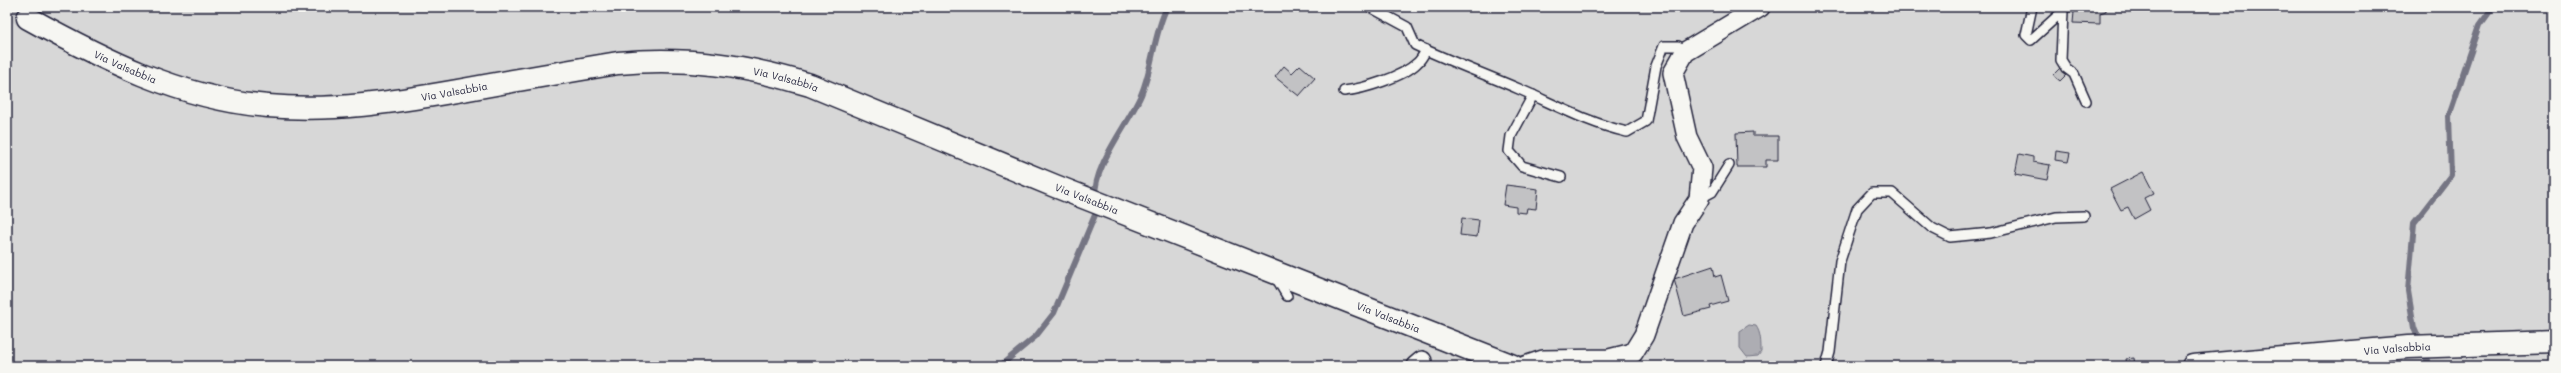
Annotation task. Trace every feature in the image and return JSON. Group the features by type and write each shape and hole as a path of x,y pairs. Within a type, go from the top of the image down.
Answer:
{"main road":[{"name":"Via Valsabbia","path":"28,18 91,53 170,85 213,97 267,106 316,109 368,106 618,63 680,60 732,65 769,73 810,85 1069,191 1513,366"},
{"name":"Via Valsabbia","path":"2193,366 2408,347 2554,342"}],"street":[{"path":"1525,366 1543,360 1609,358 1633,353 1644,335 1682,223 1699,199 1702,168 1687,137 1673,73 1685,52 1760,7"}],"lane":[{"path":"1370,7 1407,26 1415,45 1533,95 1598,125 1627,132 1646,121 1656,66 1664,46 1678,46 1685,52"},
{"path":"2032,7 2026,35 2031,40 2063,11 2061,60 2066,68 2074,74 2086,101"},
{"path":"1344,91 1360,89 1387,79 1417,64 1426,50"},
{"path":"1533,95 1512,136 1509,151 1522,166 1561,177"},
{"path":"1699,199 1712,192 1729,165"},
{"path":"1826,366 1830,352 1840,261 1857,209 1872,193 1892,193 1932,228 1950,237 1991,233 2056,217 2084,216"},
{"path":"1271,270 1287,296"}],"shaded area":[{"path":"7,7 2554,7 2554,366 7,366"},
{"path":"1749,325 1756,326 1759,332 1761,352 1758,356 1747,357 1740,348 1740,331"}],"building":[{"path":"2067,7 2106,7 2106,11 2100,13 2100,24 2073,23 2074,12 2067,12"},
{"path":"1300,65 1315,78 1299,96 1275,77 1284,66 1292,73"},
{"path":"2061,67 2068,73 2060,81 2053,75"},
{"path":"1753,132 1753,136 1778,136 1778,160 1766,160 1766,167 1737,167 1736,133"},
{"path":"2056,151 2070,153 2068,162 2055,160"},
{"path":"2019,154 2033,157 2033,162 2050,165 2047,180 2015,174"},
{"path":"2143,172 2154,193 2144,198 2150,210 2134,219 2128,207 2121,210 2110,189"},
{"path":"1506,185 1538,189 1536,209 1527,208 1526,213 1516,212 1516,207 1503,205"},
{"path":"1462,218 1479,220 1477,237 1460,235"},
{"path":"1713,266 1715,277 1721,275 1728,301 1710,306 1711,309 1684,316 1674,279"},
{"path":"2134,358 2135,366 2127,366 2126,359"}],"waterway":[{"path":"1095,198 1096,185 1105,159 1141,95 1148,74 1162,18 1167,7"},
{"path":"2420,342 2414,328 2408,291 2414,223 2451,175 2449,116 2480,25 2493,7"},
{"path":"1000,366 1036,336 1054,313 1095,215 1095,207"},
{"path":"2423,350 2429,366"}],"tunnel":[{"path":"8,7 28,18"}]}
